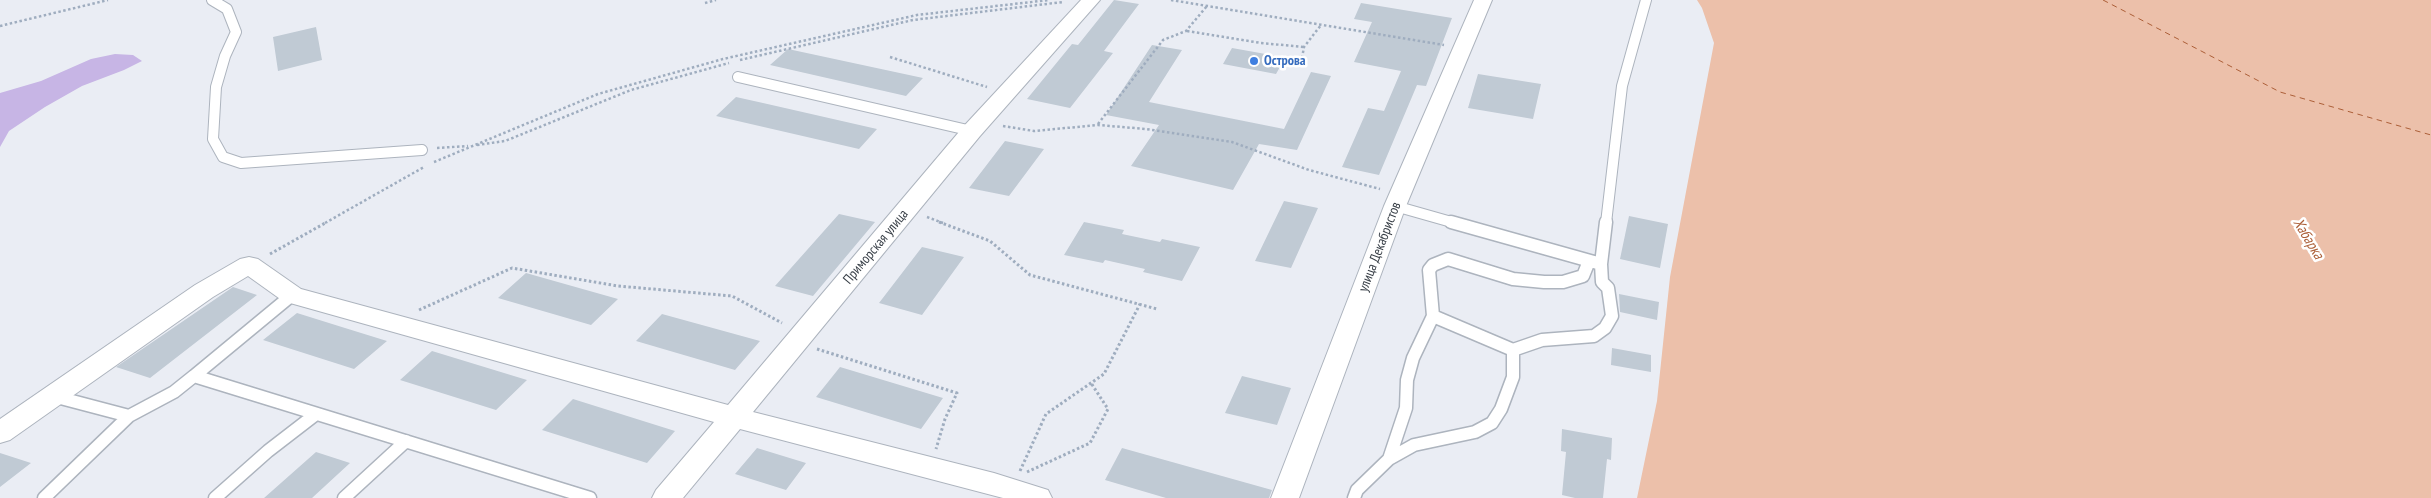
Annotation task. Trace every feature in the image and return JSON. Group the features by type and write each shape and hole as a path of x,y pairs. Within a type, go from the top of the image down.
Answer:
{"street":[{"name":"Приморская улица","path":"666,498 976,127 1091,0"},
{"name":"улица Декабристов","path":"1285,498 1398,200 1483,0"},
{"path":"0,433 51,395 204,291 249,265 292,295 734,416 990,491 1038,498"}],"lane":[{"path":"212,0 227,9 236,32 225,56 216,87 213,140 223,157 241,163 422,150"},
{"path":"1433,316 1513,350 1542,340 1584,338 1600,334 1612,316 1612,307 1608,288 1602,282 1595,262 1622,86 1646,0"},
{"path":"738,77 976,127"},
{"path":"1398,200 1595,262"},
{"path":"1389,459 1404,420 1406,380 1413,358 1433,316 1428,278 1429,270 1433,265 1448,259 1514,279 1563,282 1583,276 1595,262"},
{"path":"44,498 129,416 174,392 292,295"},
{"path":"1354,498 1358,490 1389,459 1414,445 1475,432 1492,423 1501,409 1512,378 1513,350"},
{"path":"194,376 406,441 555,493 590,498"},
{"path":"51,395 129,416"},
{"path":"215,498 268,451 316,414"},
{"path":"344,498 406,441"}],"path":[{"path":"0,26 108,0"},
{"path":"705,3 716,0"},
{"path":"249,265 428,165 598,94 722,59 917,15 1049,0"},
{"path":"1171,0 1462,48"},
{"path":"1098,125 1163,40 1186,31 1206,6"},
{"path":"1302,58 1304,47 1321,25"},
{"path":"1186,31 1261,43 1304,47"},
{"path":"890,57 1006,94"},
{"path":"976,127 1034,131 1098,125 1232,142 1398,200"},
{"path":"907,209 990,241 1030,276 1157,309"},
{"path":"391,322 512,268 618,286 732,296 799,339 957,393 944,419 934,455"},
{"path":"1091,383 1108,409 1090,443 1017,476 1046,414 1104,374 1140,304"}],"shaded area":[{"path":"115,54 133,55 142,61 82,86 45,107 9,131 0,147 0,93 41,81 91,59"}],"water":[{"name":"Хабарка","path":"1697,0 2431,0 2431,498 1637,498 1657,401 1670,277 1714,43 1702,8"}],"building":[{"path":"1114,0 1139,4 1104,51 1113,53 1070,108 1027,99 1072,44 1078,45"},
{"path":"1361,3 1452,18 1426,86 1417,85 1379,175 1342,167 1368,108 1384,111 1401,71 1354,62 1372,22 1354,19"},
{"path":"316,27 322,60 278,71 273,37"},
{"path":"1152,45 1182,50 1149,102 1284,129 1311,72 1331,76 1297,150 1259,144 1233,190 1131,166 1159,125 1106,115"},
{"name":"Острова","path":"1232,48 1285,58 1276,74 1223,64"},
{"path":"788,49 923,78 906,96 770,65"},
{"path":"1478,74 1541,84 1533,119 1468,108"},
{"path":"736,97 877,129 859,149 716,116"},
{"path":"1005,141 1044,149 1009,196 969,188"},
{"path":"1284,201 1318,208 1291,268 1255,261"},
{"path":"839,214 875,222 813,296 775,286"},
{"path":"1629,216 1668,224 1660,268 1620,259"},
{"path":"1084,222 1124,230 1122,234 1160,242 1162,239 1200,247 1182,281 1143,272 1145,269 1105,260 1103,263 1064,255"},
{"path":"922,247 964,257 922,315 879,303"},
{"path":"526,273 618,299 591,325 498,298"},
{"path":"233,287 257,295 150,378 116,367"},
{"path":"1619,294 1659,302 1657,320 1620,312"},
{"path":"297,313 387,341 354,369 263,340"},
{"path":"662,314 760,341 735,370 636,341"},
{"path":"1612,348 1651,355 1651,372 1611,365"},
{"path":"432,351 527,380 496,410 400,380"},
{"path":"840,367 943,398 921,429 816,397"},
{"path":"1242,376 1291,388 1277,425 1225,413"},
{"path":"573,399 675,431 647,463 542,430"},
{"path":"1562,429 1612,438 1611,460 1607,459 1603,498 1575,498 1562,495 1566,452 1561,451"},
{"path":"757,448 806,463 786,490 735,474"},
{"path":"1122,448 1272,490 1269,498 1166,498 1105,480"},
{"path":"316,452 350,463 312,498 264,498"},
{"path":"0,453 31,463 0,487"}],"ferry route":[{"path":"2103,0 2280,92 2431,135"}],"place":[{"name":"Острова","path":"1254,61"}]}
